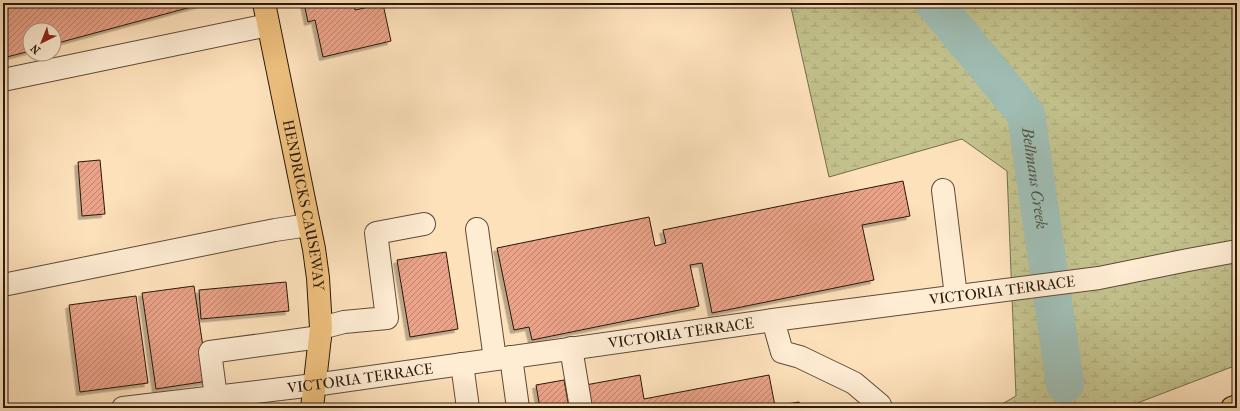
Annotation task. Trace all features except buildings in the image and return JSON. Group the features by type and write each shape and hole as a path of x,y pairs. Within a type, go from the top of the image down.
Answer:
{"main road":[{"name":"HENDRICKS CAUSEWAY","path":"264,3 309,225 318,278 321,332 312,408"},
{"path":"1232,408 1237,406"}],"street":[{"path":"3,80 268,26"},
{"path":"943,190 956,296"},
{"path":"216,397 210,352 321,332 344,322 387,318 376,233 424,224"},
{"path":"3,285 275,230 309,225"},
{"path":"477,229 503,358 518,408"},
{"name":"VICTORIA TERRACE","path":"123,408 314,385 773,320 1099,278 1237,251"},
{"path":"773,320 782,352 800,357 854,383 880,405 881,408"},
{"path":"571,348 580,408"},
{"path":"462,364 468,408"}],"green space":[{"path":"790,3 1237,3 1237,365 1128,408 995,408 1016,396 1007,171 962,139 829,177"}],"waterway":[{"name":"Bellmans Creek","path":"934,3 1026,114 1065,384"}]}
